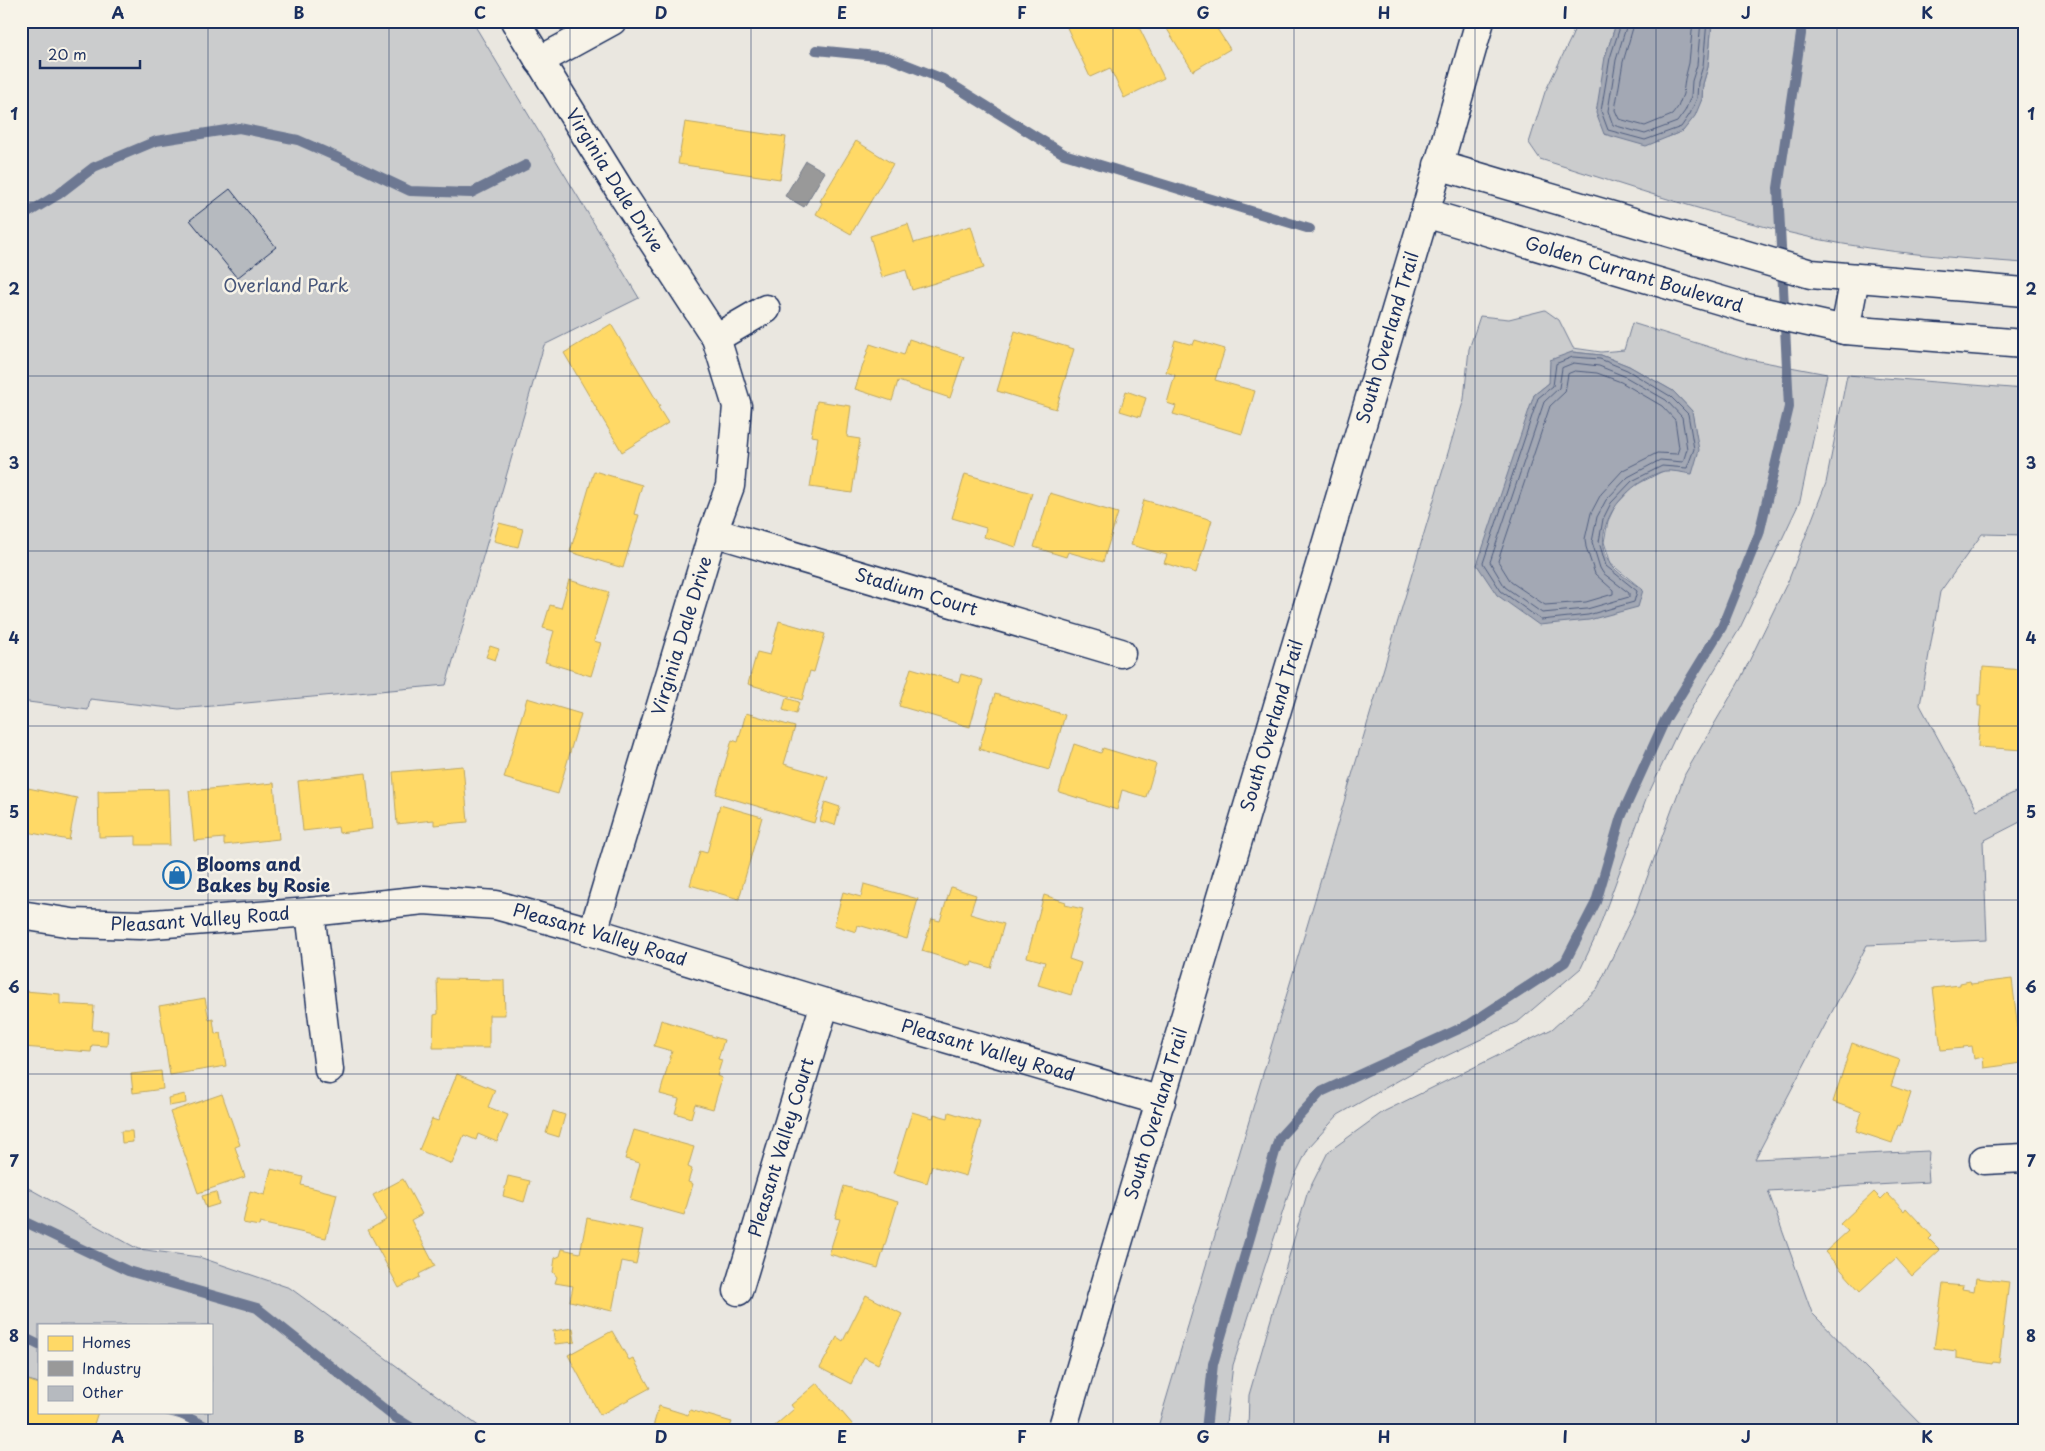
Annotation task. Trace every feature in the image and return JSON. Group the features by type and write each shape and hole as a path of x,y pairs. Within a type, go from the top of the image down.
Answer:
{"street":[{"name":"Virginia Dale Drive","path":"515,21 624,197 716,338 737,406 730,486 713,532 593,932"},
{"path":"539,61 612,21"},
{"name":"South Overland Trail","path":"1062,1430 1425,213 1480,21"},
{"path":"1438,165 1811,274 2024,292"},
{"name":"Golden Currant Boulevard","path":"1425,213 1750,309 1798,320 1845,330 2024,344"},
{"path":"1845,330 1855,278"},
{"path":"716,338 766,309"},
{"name":"Stadium Court","path":"713,532 1121,653"},
{"name":"Pleasant Valley Road","path":"21,916 72,923 140,925 310,912 424,900 496,905 593,932 825,1003 1161,1101"},
{"path":"310,912 329,1070"},
{"name":"Pleasant Valley Court","path":"738,1291 825,1003"},
{"path":"1984,1160 2024,1158"}],"green space":[{"name":"Overland Park","path":"21,21 472,21 639,298 544,345 446,685 179,709 90,699 88,710 21,701"},
{"path":"1577,21 1617,21 1605,57 1668,137 1683,131 1702,99 1703,84 1708,67 1712,21 2024,21 2024,263 1894,251 1817,239 1712,212 1540,159 1529,143 1545,92 1572,36"},
{"path":"1545,310 1559,320 1573,348 1601,352 1624,350 1632,323 1748,359 1827,374 1800,501 1740,628 1680,727 1647,797 1596,936 1581,968 1519,1021 1415,1071 1338,1115 1309,1147 1294,1177 1233,1365 1226,1423 1227,1430 1157,1430 1464,399 1469,349 1480,316 1509,319","holes":["1572,352 1601,355 1629,366 1673,391 1692,411 1663,471 1634,486 1615,506 1608,521 1604,542 1611,564 1643,590 1497,595 1534,395 1549,383"]},
{"path":"1847,375 2024,389 2024,535 1982,534 1940,592 1920,705 1977,810 2024,788 2024,820 1983,841 1987,940 1867,945 1755,1159 1929,1151 1929,1182 1768,1191 1812,1313 1927,1430 1248,1430 1249,1395 1307,1194 1328,1152 1383,1112 1552,1029 1597,989 1636,908 1685,774 1740,680 1789,579 1826,483"},
{"path":"21,1184 138,1249 199,1257 290,1288 484,1430 220,1430 163,1414 212,1414 212,1324 38,1324 38,1383 21,1378"}],"water":[{"path":"1617,21 1712,21 1708,67 1703,84 1702,99 1695,116 1683,131 1646,146 1604,134 1596,113 1605,57"},
{"path":"1572,352 1601,355 1629,366 1673,391 1692,411 1699,450 1692,474 1664,471 1648,478 1624,496 1614,508 1608,521 1604,535 1604,549 1610,563 1621,574 1643,590 1638,607 1589,620 1539,625 1497,595 1477,565 1534,395 1549,383 1550,360"}],"building: Homes":[{"path":"1064,21 1136,21 1164,78 1124,98 1110,68 1090,77"},
{"path":"1162,21 1212,21 1230,49 1193,71"},
{"path":"685,122 786,137 780,179 678,164"},
{"path":"856,141 893,164 851,234 816,214 822,203 820,201"},
{"path":"908,224 914,243 971,226 984,268 912,290 906,270 882,277 870,236"},
{"path":"611,324 660,406 658,407 668,423 622,452 564,353"},
{"path":"1015,331 1074,349 1056,409 997,391"},
{"path":"909,339 964,357 950,398 898,381 892,401 855,389 870,344 904,355"},
{"path":"1175,340 1193,345 1195,340 1225,349 1215,380 1255,391 1242,434 1173,414 1176,406 1167,403 1175,375 1166,372"},
{"path":"1126,391 1146,398 1140,417 1120,411"},
{"path":"817,401 851,406 847,437 860,439 852,493 810,487 818,437 811,436"},
{"path":"594,471 642,485 634,514 639,515 623,568 570,552"},
{"path":"965,474 1032,493 1016,547 984,537 986,528 952,518"},
{"path":"1050,493 1118,513 1103,562 1068,552 1066,557 1034,547"},
{"path":"1144,500 1212,520 1196,573 1164,563 1167,555 1131,545"},
{"path":"499,523 523,529 518,547 494,541"},
{"path":"569,580 609,592 594,641 601,643 591,676 545,662 554,631 543,628 550,605 561,608"},
{"path":"779,621 825,634 814,672 810,671 802,700 748,684 757,652 770,655"},
{"path":"490,646 499,649 495,660 486,657"},
{"path":"1983,667 2024,670 2024,750 1978,747 1981,706 1978,706 1978,695 1981,695"},
{"path":"911,668 959,682 961,674 983,680 970,727 899,706"},
{"path":"995,694 1065,715 1049,770 979,749"},
{"path":"527,698 581,714 558,794 504,778"},
{"path":"786,698 799,702 796,714 783,710"},
{"path":"746,713 795,727 784,764 828,777 814,823 716,794 732,740 738,742"},
{"path":"1074,744 1101,753 1103,748 1156,764 1146,797 1122,790 1117,810 1059,792"},
{"path":"463,766 468,822 434,825 434,820 397,824 393,772"},
{"path":"366,773 372,829 339,833 338,827 303,831 298,781"},
{"path":"274,783 279,839 224,845 224,838 194,841 189,791"},
{"path":"23,787 77,798 69,840 21,831"},
{"path":"168,789 170,845 136,845 136,836 99,837 98,791"},
{"path":"825,802 840,807 835,825 820,821"},
{"path":"720,805 762,817 739,899 690,885 700,851 707,853"},
{"path":"864,884 918,899 907,939 858,925 856,932 834,925 843,892 861,897"},
{"path":"951,887 976,895 970,914 1004,924 991,968 972,962 971,966 922,951 932,919 940,921"},
{"path":"1044,895 1066,902 1065,905 1083,909 1069,959 1081,963 1071,995 1038,985 1045,962 1027,957"},
{"path":"437,979 504,980 505,1015 489,1015 489,1048 433,1048 434,1015 438,1014"},
{"path":"2012,979 2022,1063 1984,1068 1983,1057 1974,1059 1972,1046 1941,1050 1933,988 1960,985 1960,983 1970,981 1971,984"},
{"path":"25,991 60,994 60,1004 94,1006 92,1030 108,1031 107,1046 92,1045 91,1052 22,1047"},
{"path":"205,998 209,1020 213,1019 215,1034 221,1033 226,1066 170,1075 159,1006"},
{"path":"661,1020 724,1040 718,1059 722,1060 717,1076 722,1078 713,1109 695,1104 691,1118 675,1113 679,1099 660,1094 672,1051 654,1046"},
{"path":"1852,1043 1900,1060 1891,1086 1911,1093 1892,1143 1856,1131 1862,1112 1833,1102"},
{"path":"161,1071 163,1089 133,1093 131,1074"},
{"path":"457,1074 495,1090 488,1107 508,1115 497,1142 478,1134 476,1140 464,1135 452,1164 419,1150 432,1119 438,1121"},
{"path":"185,1094 186,1103 169,1106 168,1098"},
{"path":"222,1094 240,1145 235,1147 245,1177 198,1193 170,1112"},
{"path":"553,1111 565,1115 559,1137 546,1133"},
{"path":"912,1112 933,1118 934,1114 948,1118 949,1112 981,1122 966,1176 932,1166 927,1183 893,1173"},
{"path":"634,1130 694,1147 688,1167 692,1169 688,1182 693,1184 684,1215 630,1200 640,1163 625,1159"},
{"path":"121,1131 132,1131 133,1142 122,1143"},
{"path":"271,1169 303,1177 301,1185 337,1194 326,1238 260,1223 259,1226 243,1223 250,1191 265,1195"},
{"path":"508,1176 530,1181 524,1202 503,1196"},
{"path":"403,1179 422,1214 411,1220 435,1266 419,1274 420,1277 399,1288 368,1230 386,1220 373,1195"},
{"path":"844,1186 898,1202 878,1268 829,1254 840,1219 835,1218"},
{"path":"216,1192 219,1204 206,1208 202,1196"},
{"path":"1874,1192 1881,1199 1887,1193 1904,1211 1906,1208 1932,1236 1929,1239 1940,1250 1912,1276 1896,1258 1860,1291 1825,1252 1848,1231 1840,1224"},
{"path":"587,1218 643,1230 636,1264 622,1261 612,1311 570,1301 573,1286 555,1283 557,1277 553,1272 555,1258 560,1256 562,1249 580,1253"},
{"path":"1976,1278 2009,1282 1999,1363 1993,1362 1992,1364 1956,1358 1956,1351 1934,1348 1943,1284 1963,1286 1962,1289 1974,1291"},
{"path":"866,1295 902,1314 878,1364 864,1357 851,1384 820,1368 837,1337 843,1341"},
{"path":"573,1328 575,1342 555,1344 553,1331"},
{"path":"612,1331 629,1360 633,1358 650,1388 600,1415 568,1355"},
{"path":"27,1380 38,1384 38,1414 97,1414 92,1430 21,1430 21,1389 23,1385 25,1386"},
{"path":"817,1383 853,1425 848,1430 770,1430 794,1409 791,1405"},
{"path":"659,1406 688,1415 690,1410 732,1422 729,1430 652,1430"}],"building: Industry":[{"path":"806,161 825,172 804,207 785,196"}],"building: Other":[{"path":"230,189 276,247 237,278 190,220"}],"waterway":[{"path":"1206,1430 1213,1364 1279,1138 1321,1092 1470,1024 1565,962 1596,902 1621,817 1665,720 1722,627 1759,534 1789,407 1778,188 1801,34 1801,21"},
{"path":"816,50 887,57 943,79 1064,154 1310,229"},
{"path":"21,217 59,194 94,167 156,141 239,128 298,140 410,191 471,193 526,165"},
{"path":"21,1220 128,1271 257,1308 393,1416 415,1430"},
{"path":"21,1336 38,1344"},
{"path":"181,1414 213,1430"}],"place":[{"name":"Blooms and Bakes by Rosie","path":"177,875"}]}
